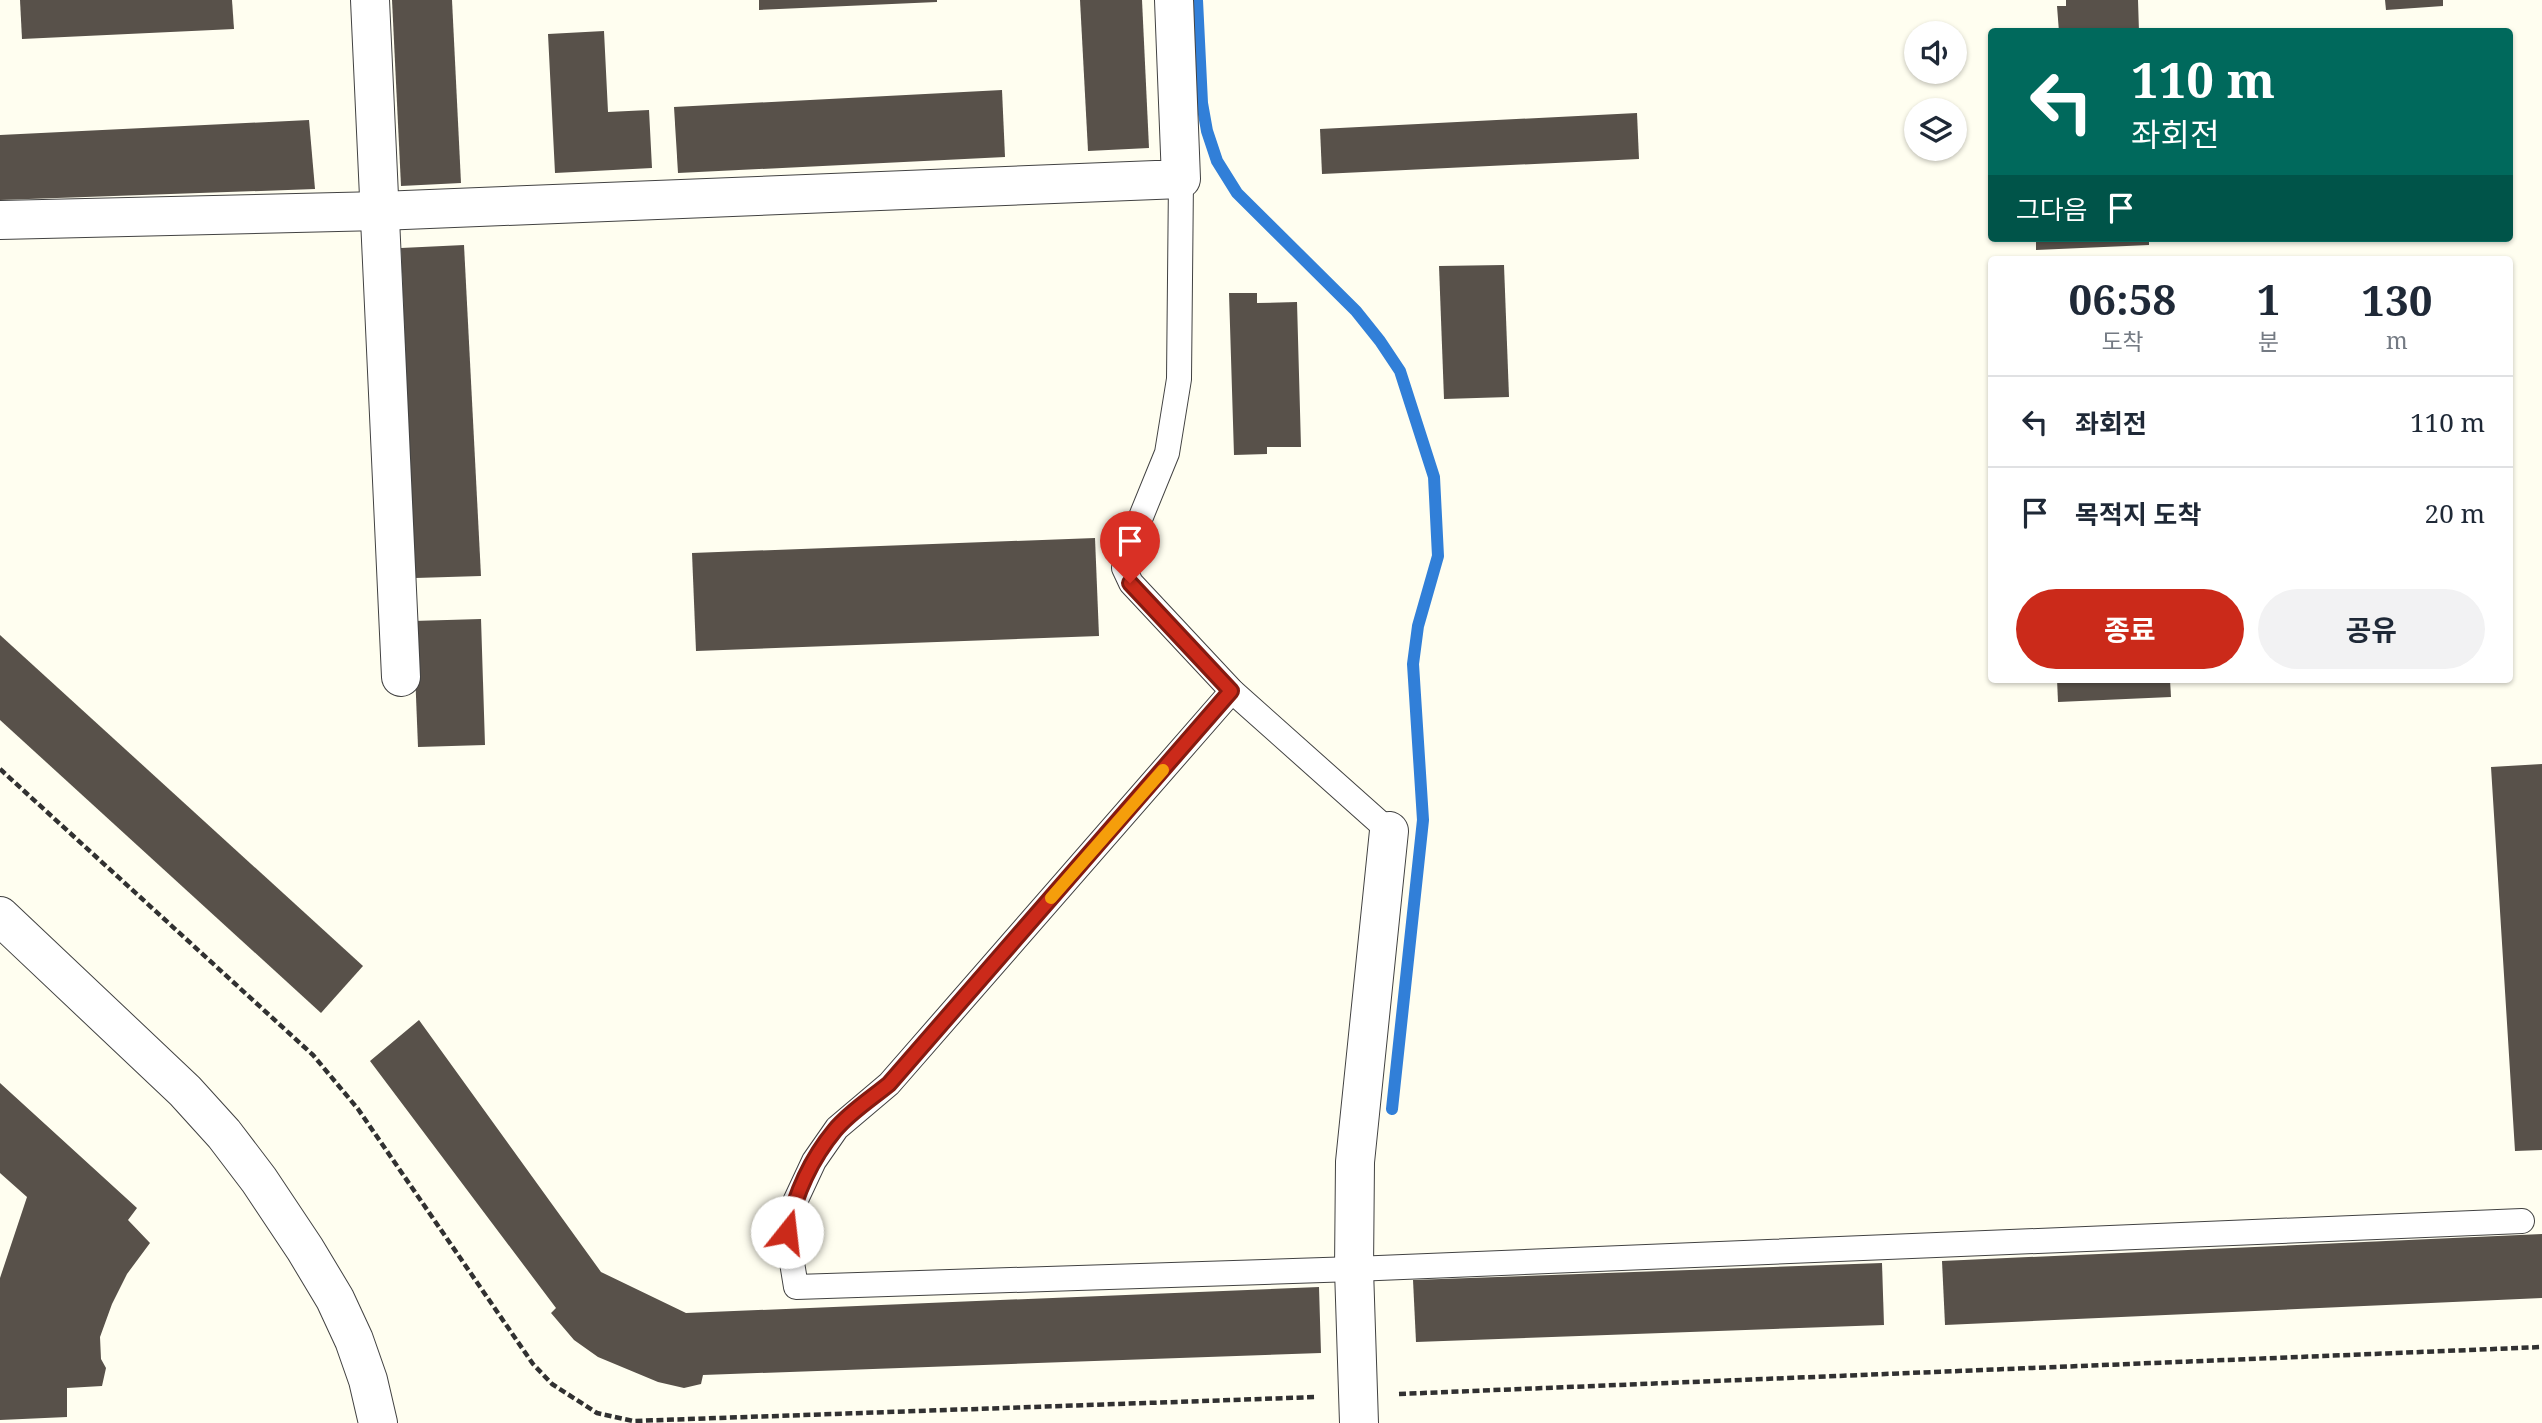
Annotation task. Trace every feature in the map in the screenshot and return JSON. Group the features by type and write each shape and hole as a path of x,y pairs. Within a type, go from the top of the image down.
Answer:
{"street":[{"path":"370,0 401,677"},
{"path":"0,220 380,211 1181,178 1174,0"},
{"path":"1359,1423 1354,1269 1355,1162 1389,831"},
{"path":"0,916 184,1091 224,1134 259,1180 305,1249 355,1340 378,1423"}],"lane":[{"path":"1181,178 1177,391 1167,453 1127,551 1124,568 1130,583 1231,691 1389,831"},
{"path":"1231,691 889,1084 837,1128 814,1161 793,1206 787,1232 796,1287 1354,1269 2522,1221"}],"building":[{"path":"20,0 232,0 234,29 22,39"},
{"path":"392,0 452,0 461,183 401,186"},
{"path":"759,0 937,0 937,2 759,10"},
{"path":"1080,0 1142,0 1149,148 1088,151"},
{"path":"2066,0 2138,0 2139,28 2059,28 2057,6 2066,6"},
{"path":"2385,0 2443,0 2443,6 2386,10"},
{"path":"604,31 608,112 649,110 652,168 555,173 548,34"},
{"path":"1002,90 1005,157 678,173 674,107"},
{"path":"1637,113 1639,159 1322,174 1320,129"},
{"path":"309,120 315,189 0,200 0,135"},
{"path":"2036,242 2149,242 2149,245 2036,250"},
{"path":"464,245 481,576 415,578 401,248"},
{"path":"1504,265 1509,397 1444,399 1439,266"},
{"path":"1229,293 1257,293 1257,303 1297,302 1301,447 1267,447 1267,454 1234,455"},
{"path":"1095,538 1099,636 696,651 692,553"},
{"path":"481,619 485,745 418,747 413,621"},
{"path":"0,635 363,966 321,1013 0,720"},
{"path":"2057,683 2170,683 2171,697 2058,702"},
{"path":"2542,764 2542,1150 2515,1151 2491,767"},
{"path":"419,1020 601,1272 686,1313 1319,1287 1321,1353 703,1375 701,1384 684,1388 658,1382 598,1357 574,1340 551,1313 556,1308 370,1061"},
{"path":"0,1083 137,1208 128,1220 150,1243 127,1274 100,1337 101,1359 106,1368 102,1386 67,1388 67,1417 0,1420 0,1278 27,1197 0,1173"},
{"path":"2542,1234 2542,1298 1945,1325 1942,1261"},
{"path":"1882,1263 1884,1325 1416,1342 1413,1280"}],"waterway":[{"path":"1197,0 1202,103 1207,131 1217,161 1237,193 1356,311 1380,341 1400,371 1434,477 1438,556 1418,626 1413,664 1423,820 1392,1109"}],"slow traffic":[{"path":"1051,898 1163,770"}],"route":[{"path":"787,1232 793,1206 814,1161 837,1128 889,1084 1231,691 1130,583"}]}
